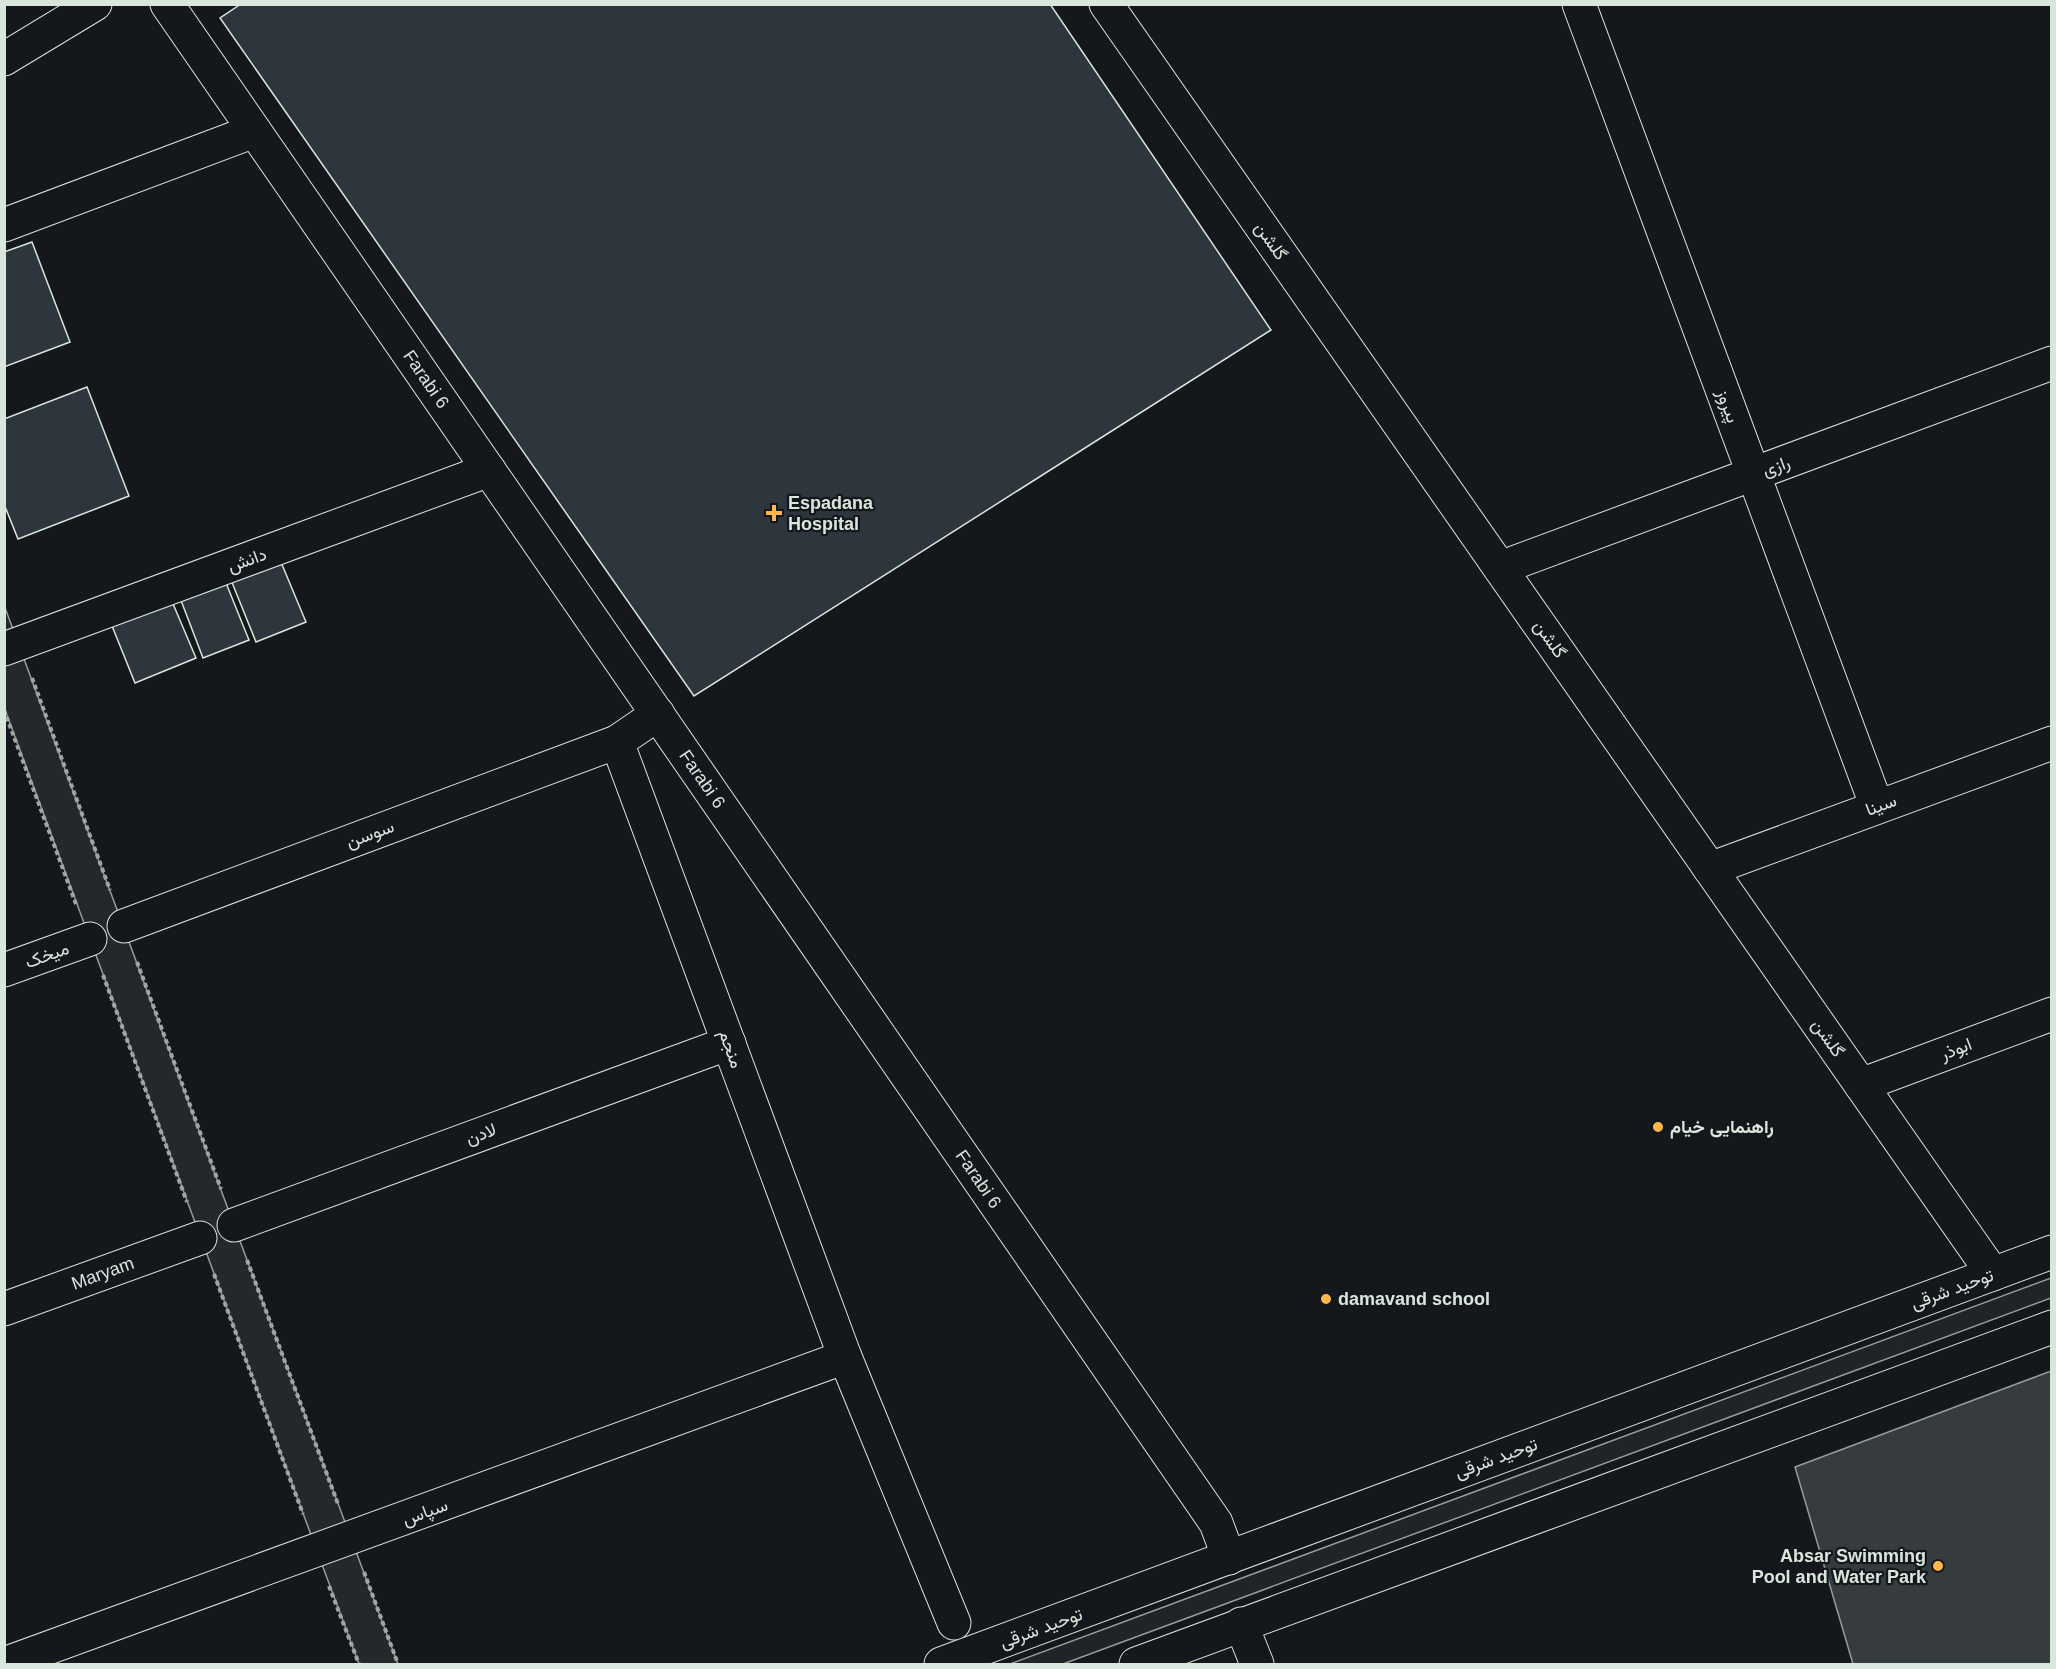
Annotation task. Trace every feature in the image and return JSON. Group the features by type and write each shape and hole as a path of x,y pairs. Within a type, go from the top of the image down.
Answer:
{"street":[{"path":"4,59 95,4"},
{"name":"Farabi 6","path":"167,4 1216,1523 1229,1558"},
{"name":"گلشن","path":"1107,4 1993,1274"},
{"name":"پیروز","path":"1579,4 1877,807"},
{"path":"4,225 254,131"},
{"name":"رازی","path":"1500,568 2052,363"},
{"name":"دانش","path":"12,646 489,470"},
{"name":"سوسن","path":"124,926 617,742 658,714"},
{"name":"منجم","path":"617,742 845,1357 954,1623"},
{"name":"سینا","path":"1710,868 2052,743"},
{"name":"میخک","path":"4,970 90,939"},
{"name":"ابوذر","path":"1861,1085 2052,1014"},
{"name":"لادن","path":"234,1225 729,1042"},
{"name":"Maryam","path":"4,1309 200,1238"},
{"name":"توحید شرقی","path":"941,1665 2052,1252"},
{"path":"1136,1665 1241,1624 2052,1327"},
{"name":"سپاس","path":"4,1664 845,1357"},
{"path":"1241,1624 1257,1665"}],"path":[{"path":"12,646 124,926 398,1665"},
{"path":"4,710 359,1665"}],"shaded area":[{"path":"4,605 398,1664 359,1664 5,710"},
{"path":"2051,1278 2051,1298 1063,1664 1010,1664"},
{"name":"Absar Swimming Pool and Water Park","path":"2051,1371 2051,1664 1853,1664 1795,1467"}],"building":[{"name":"Espadana Hospital","path":"241,4 1050,4 1271,330 694,696 220,18"},
{"path":"32,242 70,342 4,367 4,252"},
{"path":"87,387 129,496 18,539 4,504 4,419"},
{"path":"278,555 306,622 256,642 229,575"},
{"path":"222,573 249,640 203,658 177,590"},
{"path":"168,592 196,658 135,683 108,616"}],"place":[{"name":"Espadana Hospital","path":"774,513"},
{"name":"راهنمایی خیام","path":"1658,1127"},
{"name":"damavand school","path":"1326,1299"},
{"name":"Absar Swimming Pool and Water Park","path":"1938,1566"}]}
